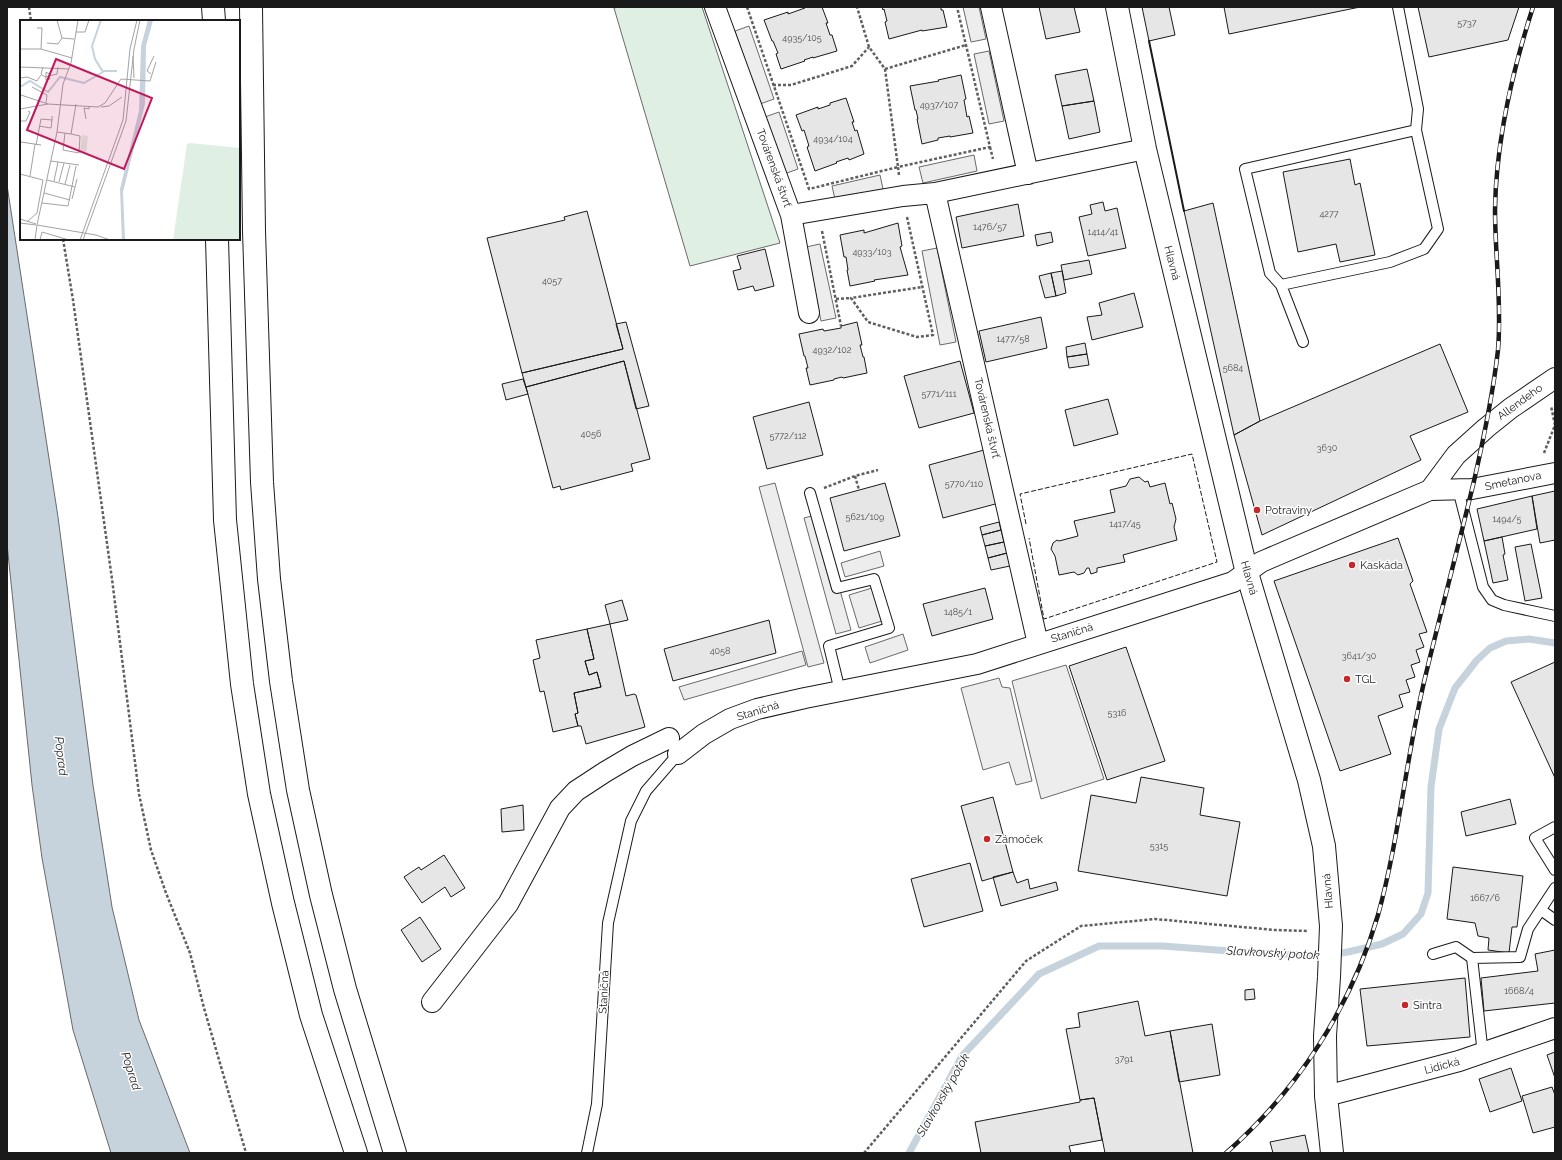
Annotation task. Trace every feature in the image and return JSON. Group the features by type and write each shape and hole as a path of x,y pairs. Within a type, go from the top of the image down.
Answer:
{"main road":[{"path":"214,7 214,20"},
{"path":"251,7 254,231 262,482 269,580 281,681 298,790 321,895 345,989 396,1153"},
{"name":"Hlavná","path":"1117,7 1145,149 1309,780 1324,846 1331,939 1325,1036 1326,1096 1332,1153"},
{"path":"217,240 225,520 242,684 259,794 283,902 311,1015 356,1153"}],"street":[{"name":"Továrenská štvrť","path":"716,7 791,215 903,196 935,193 1145,149"},
{"path":"991,7 1028,174"},
{"name":"Továrenská štvrť","path":"935,193 1038,644"},
{"path":"791,215 808,313"},
{"name":"Allendeho","path":"1430,490 1456,455 1486,428 1523,399 1555,378"},
{"name":"Smetanova","path":"1430,490 1465,489 1555,473"},
{"name":"Staničná","path":"674,746 704,734 730,719 757,709 977,664 1233,582 1254,568 1430,490"},
{"path":"432,1002 508,904 560,808 576,791 632,756 674,746"},
{"name":"Lidická","path":"1326,1096 1483,1054 1555,1028"}],"lane":[{"path":"1281,285 1390,262 1424,249 1438,229 1416,130 1418,109 1398,7"},
{"path":"1302,342 1281,285 1270,273 1245,169 1416,130"},
{"path":"1465,489 1483,587 1492,600 1504,605 1555,616"},
{"path":"810,493 836,588 874,578 889,628 829,646 840,692"},
{"name":"Staničná","path":"587,1153 597,1104 608,923 630,821 646,791 674,746"},
{"path":"1555,827 1535,838 1555,870"},
{"path":"1433,954 1456,947 1472,958 1520,957 1528,929 1555,888"},
{"path":"1541,910 1555,920"},
{"path":"1472,958 1483,1054"}],"path":[{"path":"29,7 31,20"},
{"path":"747,7 808,189 898,167 990,148 957,7"},
{"path":"857,7 869,47 885,69 900,181"},
{"path":"885,69 966,45"},
{"path":"773,85 791,85 852,66 869,47"},
{"path":"851,298 868,322 917,337 933,335 907,214"},
{"path":"821,224 841,326"},
{"path":"62,240 73,300 112,578 139,794 151,850 166,894 190,953 204,1008 246,1153"},
{"path":"835,299 922,287"},
{"path":"1543,457 1554,425 1550,400"},
{"path":"810,493 855,476 878,470"},
{"path":"855,476 859,490"},
{"path":"864,1153 1026,961 1081,926 1155,919 1275,930 1308,931"}],"green space":[{"path":"702,7 780,243 690,266 614,8"}],"shaded area":[{"path":"963,7 979,7 986,39 971,42"},
{"path":"749,26 774,99 760,104 735,31"},
{"path":"989,51 1004,121 989,124 974,54"},
{"path":"779,112 798,169 784,174 765,117"},
{"path":"974,155 977,171 923,183 919,167"},
{"path":"880,175 883,189 835,199 832,186"},
{"path":"820,244 836,318 821,321 806,247"},
{"path":"937,248 956,342 940,345 922,251"},
{"path":"775,483 824,663 808,667 759,487"},
{"path":"819,514 851,630 836,634 804,518"},
{"path":"880,551 884,566 845,577 841,563"},
{"path":"872,588 882,621 859,628 849,595"},
{"path":"903,634 908,650 870,663 865,647"},
{"path":"802,651 806,665 684,700 679,687"},
{"path":"1066,665 1104,779 1041,799 1012,681"},
{"path":"999,678 1002,687 1010,688 1032,781 1016,785 1009,762 983,770 961,688"}],"water":[{"name":"Poprad","path":"7,185 58,517 93,785 112,907 139,1020 190,1153 111,1153 73,1030 42,858 32,785 7,544"}],"building":[{"path":"804,7 822,7 828,23 826,23 830,35 832,35 837,51 813,57 781,69 776,54 778,53 764,20 788,12 788,14 805,8"},
{"path":"882,7 941,7 947,27 922,30 889,39 885,22 887,21 884,9 883,10"},
{"path":"1039,7 1074,7 1080,32 1046,39"},
{"path":"1142,7 1169,7 1175,35 1149,41"},
{"path":"1224,7 1360,7 1229,34"},
{"path":"1418,7 1519,7 1508,40 1429,57"},
{"path":"1087,69 1094,101 1062,106 1055,75"},
{"path":"961,75 966,99 964,100 967,117 969,116 973,133 938,138 938,140 922,144 910,86 939,81 938,80"},
{"path":"846,98 854,122 852,122 855,131 857,130 864,154 849,160 848,158 836,162 837,163 815,171 807,147 809,146 804,130 802,131 796,115 818,107 818,109 830,105 830,103"},
{"path":"1094,101 1100,132 1069,139 1062,106"},
{"path":"1350,159 1355,185 1360,183 1375,255 1340,262 1336,244 1298,252 1283,172"},
{"path":"1103,202 1105,211 1117,208 1126,248 1088,256 1079,217 1092,214 1090,205"},
{"path":"1213,203 1260,421 1234,435 1184,211"},
{"path":"1018,204 1024,236 962,248 956,217"},
{"path":"587,211 623,349 522,373 487,238 565,220 564,217"},
{"path":"898,223 902,246 900,247 908,275 874,280 875,281 850,286 846,257 844,257 840,235 864,230 864,233"},
{"path":"1051,232 1053,242 1037,246 1035,235"},
{"path":"765,249 774,286 755,291 753,286 738,290 733,271 741,269 737,256"},
{"path":"1089,260 1092,274 1064,280 1061,265"},
{"path":"1062,271 1066,293 1056,296 1051,273"},
{"path":"1051,273 1056,296 1045,298 1039,276"},
{"path":"1134,293 1143,327 1092,340 1087,317 1102,315 1099,303"},
{"path":"1041,317 1047,348 986,362 979,331"},
{"path":"626,322 649,406 636,409 624,361 526,387 522,373 623,349 616,324"},
{"path":"857,322 862,345 860,345 867,373 842,377 810,385 806,368 808,368 799,334 823,329 824,331 841,328 841,326"},
{"path":"1085,343 1087,354 1067,357 1066,347"},
{"path":"1440,344 1468,412 1410,436 1421,460 1262,535 1234,435 1260,421"},
{"path":"1087,354 1089,365 1069,368 1067,357"},
{"path":"624,361 650,459 631,464 633,471 561,490 560,486 553,488 526,387"},
{"path":"960,361 974,413 919,428 904,376"},
{"path":"523,379 528,394 506,400 502,384"},
{"path":"1108,399 1118,434 1074,446 1065,410"},
{"path":"809,402 823,455 767,469 753,417"},
{"path":"984,450 999,503 943,518 929,465"},
{"path":"1139,477 1145,482 1148,481 1150,487 1165,483 1170,504 1172,503 1176,519 1174,527 1177,540 1123,555 1125,562 1097,568 1097,572 1091,574 1089,568 1087,568 1084,573 1078,575 1074,572 1059,575 1055,556 1051,549 1053,543 1057,540 1059,541 1078,536 1074,521 1115,512 1110,490 1126,486 1130,479"},
{"path":"885,483 900,536 844,551 830,498"},
{"path":"1555,491 1555,540 1540,543 1532,496"},
{"path":"1532,496 1537,529 1484,541 1477,509"},
{"path":"999,522 1001,530 982,535 980,527"},
{"path":"1001,530 1004,542 985,546 982,535"},
{"path":"1502,537 1505,554 1503,555 1508,580 1493,583 1484,541"},
{"path":"1398,538 1413,581 1410,584 1427,632 1419,634 1424,647 1416,650 1420,662 1411,665 1415,677 1406,680 1410,692 1399,695 1403,707 1378,716 1391,754 1340,771 1274,581"},
{"path":"1004,542 1007,553 988,558 985,546"},
{"path":"1531,544 1542,598 1525,601 1515,547"},
{"path":"1007,553 1010,566 991,570 988,558"},
{"path":"985,588 993,619 932,636 923,604"},
{"path":"622,600 628,620 610,624 605,605"},
{"path":"769,620 776,653 673,681 664,649"},
{"path":"610,624 626,696 636,695 645,727 586,744 581,726 578,726 575,714 578,713 574,693 601,687 597,672 589,675 585,661 594,659 587,629"},
{"path":"587,629 594,659 585,661 589,675 597,672 601,687 574,693 578,713 575,714 578,726 553,732 544,691 540,692 533,660 540,658 536,640"},
{"path":"1126,647 1165,761 1107,780 1069,666"},
{"path":"1555,662 1555,778 1511,682"},
{"path":"1141,777 1204,788 1200,815 1240,822 1227,896 1078,871 1091,795 1136,803"},
{"path":"993,797 1013,872 982,881 961,806"},
{"path":"1510,799 1516,824 1466,836 1461,812"},
{"path":"523,805 524,830 502,832 501,809"},
{"path":"444,855 465,888 451,897 445,887 422,903 404,877 419,867 421,870"},
{"path":"970,863 983,911 924,927 911,879"},
{"path":"1453,867 1523,876 1517,927 1512,927 1509,953 1488,950 1489,938 1478,936 1475,923 1447,919"},
{"path":"1013,872 1017,883 1028,879 1030,889 1056,882 1058,890 1001,906 993,877"},
{"path":"420,917 441,949 422,962 401,930"},
{"path":"1555,950 1555,1003 1484,1011 1481,978 1538,971 1535,954"},
{"path":"1465,978 1470,1037 1367,1046 1360,989"},
{"path":"1254,989 1255,999 1245,1000 1245,990"},
{"path":"1138,1001 1145,1036 1170,1031 1193,1153 1105,1153 1094,1098 1080,1100 1066,1029 1080,1027 1078,1013"},
{"path":"1212,1024 1220,1075 1179,1082 1170,1031"},
{"path":"1555,1052 1555,1078 1547,1055"},
{"path":"1511,1068 1522,1101 1490,1112 1479,1079"},
{"path":"1552,1087 1555,1095 1555,1127 1533,1133 1522,1096"},
{"path":"1094,1098 1102,1140 1069,1146 1071,1153 981,1153 975,1122"},
{"path":"1305,1135 1309,1153 1273,1153 1270,1142"}],"waterway":[{"name":"Slavkovský potok","path":"909,1153 962,1056 1039,974 1099,946 1162,946 1324,956 1382,944 1403,934 1421,914 1428,893 1431,787 1439,729 1455,688 1477,660 1490,648 1506,641 1529,639 1555,643"}],"railway":[{"path":"1226,1153 1276,1102 1299,1074 1319,1045 1353,982 1367,949 1378,915 1392,857 1412,740 1424,682 1474,481 1491,399 1499,332 1495,210 1498,158 1506,107 1518,56 1533,7"}],"fence":[{"path":"1026,524 1020,494 1192,454 1217,562 1044,619 1029,538"}],"wall":[{"path":"1149,41 1184,211"}],"place":[{"name":"Potraviny","path":"1257,510"},
{"name":"Kaskáda","path":"1352,565"},
{"name":"TGL","path":"1347,679"},
{"name":"Zámoček","path":"987,839"},
{"name":"Sintra","path":"1405,1005"}]}
